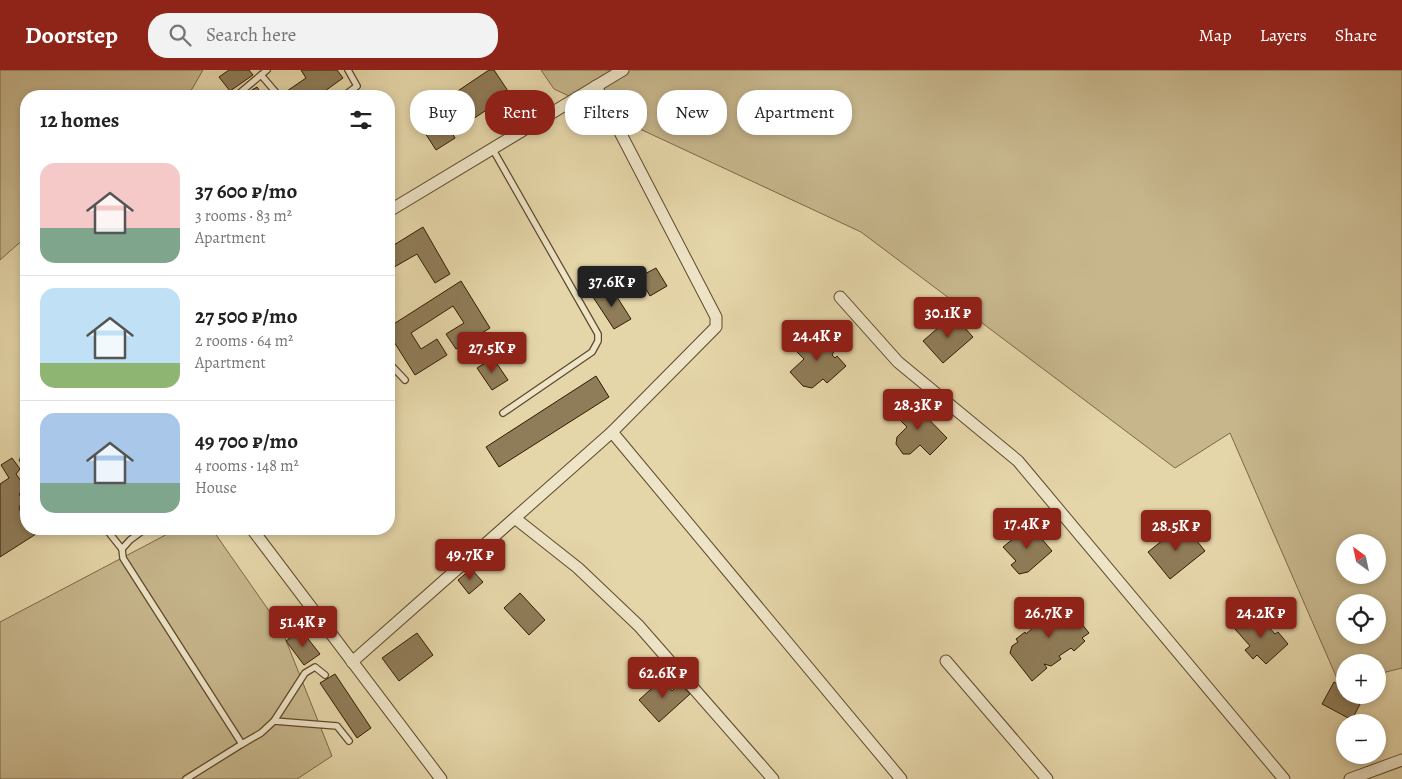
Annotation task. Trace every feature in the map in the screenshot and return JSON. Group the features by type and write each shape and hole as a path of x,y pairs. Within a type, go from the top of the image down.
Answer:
{"street":[{"path":"395,206 624,70"},
{"path":"352,662 516,519 612,432 716,328 716,317 596,86"},
{"path":"840,297 898,362 1018,461 1284,779"},
{"path":"612,432 901,779"},
{"path":"516,519 578,568 639,626 773,779"},
{"path":"257,535 441,779"},
{"path":"946,661 1047,779"},
{"path":"1350,779 1402,760"}],"lane":[{"path":"348,70 357,86 352,90"},
{"path":"243,90 264,72 275,90"},
{"path":"492,148 598,334 598,341 592,352 503,412"},
{"path":"395,368 406,380"},
{"path":"111,535 122,549 122,558 242,744"},
{"path":"122,549 137,535"},
{"path":"186,779 260,733 274,721 305,673 315,667 325,675"},
{"path":"274,721 337,726 349,741"}],"shaded area":[{"path":"0,70 203,70 191,90 20,90 20,242 0,260"},
{"path":"541,70 1402,70 1402,668 1386,672 1386,654 1336,654 1336,676 1230,433 1175,468 861,232 647,132 647,90 565,90 565,94 554,89"},
{"path":"166,535 216,535 281,628 332,756 297,779 0,779 0,622"}],"building":[{"path":"229,70 249,70 253,75 231,90 229,90 219,77"},
{"path":"301,70 337,70 343,78 326,90 288,90 306,78"},
{"path":"489,70 494,70 507,90 485,90 485,111 475,118 475,90 459,90"},
{"path":"426,135 453,135 455,138 436,150"},
{"path":"423,227 450,274 435,283 417,254 395,267 395,244"},
{"path":"656,268 667,286 650,296 639,277"},
{"path":"461,281 490,328 456,349 446,334 464,323 453,306 411,333 421,349 437,339 447,355 415,375 395,343 395,323"},
{"path":"610,286 631,319 614,329 593,297"},
{"path":"953,315 973,337 943,363 923,341"},
{"path":"822,334 836,348 832,355 835,358 837,356 846,366 827,383 823,379 812,388 803,386 790,372 804,359 795,350 810,336 814,341"},
{"path":"493,358 508,380 492,390 477,368"},
{"path":"596,376 609,397 499,467 486,447"},
{"path":"910,400 947,438 930,455 920,445 910,454 903,454 896,444 897,437 907,427 895,415"},
{"path":"12,458 20,469 16,474 20,480 20,535 34,535 0,557 0,484 9,478 1,465"},
{"path":"1183,524 1205,551 1170,579 1148,552"},
{"path":"1030,525 1052,551 1028,572 1019,574 1011,565 1016,561 1003,547"},
{"path":"471,569 483,582 469,594 458,580"},
{"path":"520,593 545,620 529,635 504,608"},
{"path":"1054,602 1058,606 1063,602 1072,612 1075,609 1084,620 1081,623 1089,633 1082,638 1085,641 1074,651 1071,648 1059,656 1061,659 1051,666 1044,664 1047,668 1032,681 1010,653 1012,646 1018,642 1016,639 1034,627 1029,621"},
{"path":"1255,612 1275,634 1278,632 1288,644 1266,664 1257,655 1253,659 1245,650 1250,646 1235,629"},
{"path":"301,630 320,654 304,665 286,641"},
{"path":"417,633 433,655 399,681 382,658"},
{"path":"335,674 371,728 357,738 320,683"},
{"path":"662,679 672,691 680,683 690,694 659,722 639,700"},
{"path":"1334,682 1336,683 1336,704 1360,704 1355,714 1341,714 1322,704"}]}
